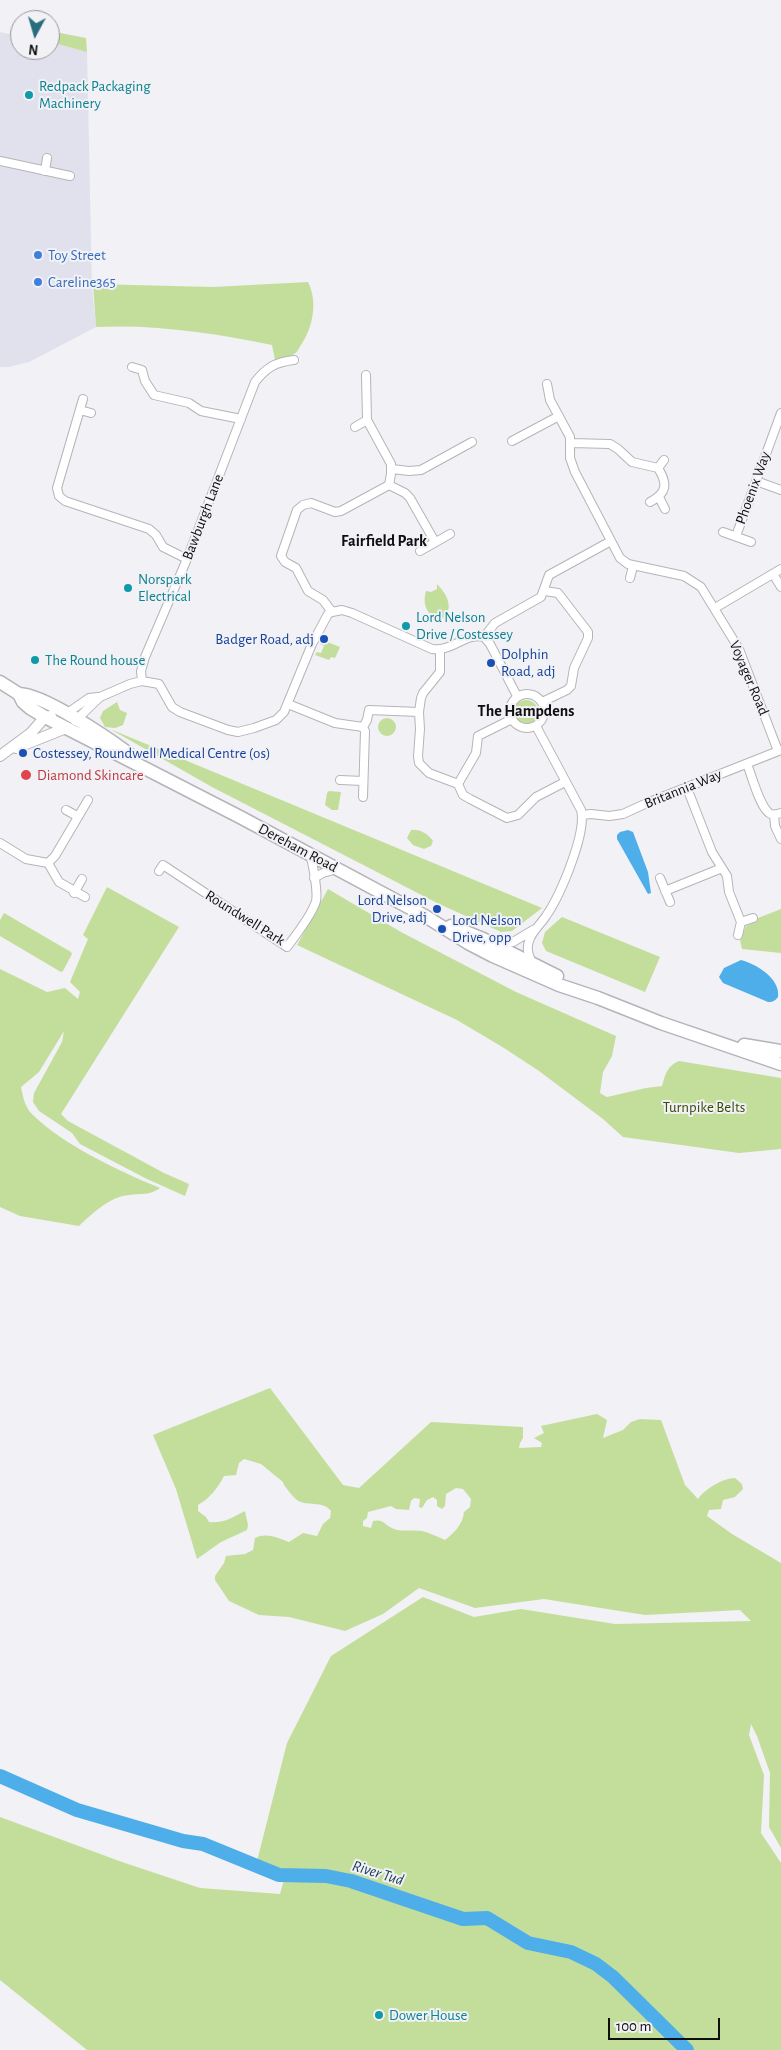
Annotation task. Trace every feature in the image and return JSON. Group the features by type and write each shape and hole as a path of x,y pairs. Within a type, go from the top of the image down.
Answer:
{"highway":[{"name":"Dereham Road","path":"0,682 19,694 23,702 45,717 240,816 309,855 426,916 493,956 559,985 661,1023 781,1064"},
{"name":"Dereham Road","path":"19,694 28,694 94,730 170,782"},
{"path":"66,728 71,717"},
{"name":"Dereham Road","path":"426,916 496,946 598,998"},
{"name":"Dereham Road","path":"713,1040 781,1051"}],"street":[{"path":"45,171 47,158"},
{"path":"0,161 70,176"},
{"name":"Bawburgh Lane","path":"142,681 141,671 145,657 187,559 256,382 265,369 285,361 294,360"},
{"path":"132,368 142,370 149,390 154,395 190,403 201,412 241,419"},
{"path":"366,375 367,420 392,469 389,485"},
{"path":"547,384 550,400 570,437 570,458 575,472 620,558 633,566 630,578"},
{"path":"83,399 57,488 58,496 64,501 149,529 156,535 163,547 187,559"},
{"path":"80,410 91,413"},
{"name":"Phoenix Way","path":"736,536 781,412"},
{"path":"512,441 559,416"},
{"path":"355,427 367,420"},
{"path":"392,469 421,470 472,442"},
{"path":"571,443 610,444 632,462 658,468 663,476 664,490 659,497 650,502"},
{"path":"658,468 664,460"},
{"path":"756,481 781,490"},
{"path":"389,485 410,498 434,542"},
{"path":"332,612 323,600 308,591 296,568 277,557 297,510 303,505 311,503 334,512 341,511 389,485"},
{"path":"659,497 665,509"},
{"name":"Phoenix Way","path":"723,532 751,542"},
{"path":"420,551 450,534"},
{"path":"484,637 495,623 536,600 545,591 546,580 549,575 611,541"},
{"name":"Voyager Road","path":"633,566 684,576 701,587 739,649 780,750"},
{"path":"715,608 781,569"},
{"path":"773,574 781,587"},
{"path":"542,702 567,690 571,686 574,668 588,638 588,632 558,594 545,591"},
{"path":"0,756 35,730 45,717 71,717 100,697 142,681 159,684 167,701 180,712 228,730 238,732 276,720 284,712 288,704 312,644 328,614 342,610 432,649 448,648 473,636 484,637 490,644 517,696"},
{"path":"440,650 440,672 423,693 419,712 420,762 430,773 458,784 463,795 470,800 507,818 518,815 536,798 565,782"},
{"path":"526,694 535,696 542,702 544,711 542,719 536,726 527,728 518,726 512,719 509,711 512,702 517,696 526,694"},
{"path":"71,717 89,698 100,697"},
{"path":"288,704 335,723 363,727"},
{"path":"363,797 365,731 363,727 367,720 368,710 419,712"},
{"path":"458,784 476,753 478,736 512,719"},
{"path":"532,964 527,947 529,939 546,915 570,865 580,837 582,815 536,726"},
{"path":"10,750 66,728"},
{"name":"Britannia Way","path":"582,815 609,816 623,814 780,750"},
{"path":"747,764 763,806 770,814 777,814 776,826 781,839"},
{"path":"340,780 363,781"},
{"path":"687,788 712,852 727,876 729,892 741,922 738,935"},
{"path":"48,863 55,856 88,800"},
{"path":"66,810 77,816"},
{"path":"1,845 26,859 48,863 59,882 74,893 85,897"},
{"name":"Roundwell Park","path":"168,858 161,868 287,947 317,899 314,868 309,855"},
{"path":"665,891 722,868"},
{"path":"314,878 323,873 338,869"},
{"path":"660,878 670,902"},
{"path":"74,893 82,879"},
{"path":"741,922 753,918"},
{"path":"496,946 513,942 536,928"}],"shaded area":[{"path":"0,32 10,34 10,60 60,60 60,45 87,52 92,287 96,327 29,362 9,367 0,367"}],"green space":[{"path":"60,33 86,38 87,52 60,45"},
{"path":"308,282 313,298 313,314 309,330 296,353 282,359 275,360 272,345 228,337 162,328 96,327 93,284 213,287"},
{"path":"437,584 446,596 449,605 447,614 443,618 433,616 425,606 426,591 431,592 437,589"},
{"path":"322,640 340,647 335,658 331,657 329,660 315,655 317,652 321,653 324,646 320,644"},
{"path":"526,700 535,703 538,712 535,721 526,724 517,721 514,712 517,703"},
{"path":"117,702 120,710 127,713 123,725 115,728 105,727 100,718 103,711"},
{"path":"383,718 391,718 396,723 394,734 383,736 378,731 378,723"},
{"path":"110,729 542,908 512,931 501,932 437,903 212,787"},
{"path":"329,791 341,792 338,810 332,810 325,805"},
{"path":"411,830 418,830 426,834 433,841 431,846 424,849 413,845 407,838"},
{"path":"107,887 179,927 61,1114 68,1121 164,1173 189,1184 185,1196 147,1179 80,1144 72,1133 39,1111 33,1102 34,1093 62,1042 64,1031 39,1072 21,1087 28,1109 45,1126 76,1147 111,1166 160,1188 149,1193 122,1196 108,1202 79,1226 20,1216 0,1207 0,969 47,992 65,988 78,999 80,992 70,982 88,939 83,935"},
{"name":"Turnpike Belts","path":"328,889 401,932 516,992 616,1036 612,1056 603,1072 600,1093 607,1097 662,1086 668,1070 679,1061 781,1078 781,1149 739,1153 623,1137 603,1119 539,1071 457,1020 297,945"},
{"path":"781,909 781,953 742,949 740,940 746,926 753,923 753,920"},
{"path":"4,913 71,952 72,954 63,971 61,972 0,936 0,920"},
{"path":"562,917 660,957 645,992 546,951 542,943 545,932"},
{"path":"270,1388 343,1485 359,1488 431,1422 523,1427 523,1438 519,1448 541,1447 542,1443 534,1438 544,1433 541,1426 597,1414 607,1420 603,1438 623,1430 631,1422 640,1419 661,1420 685,1485 698,1499 710,1488 730,1478 735,1478 742,1484 743,1489 735,1497 723,1500 721,1509 709,1510 707,1516 732,1534 781,1563 781,1848 769,1827 770,1773 751,1724 749,1735 764,1775 761,1833 781,1863 781,2050 87,2050 0,1980 0,1817 122,1862 200,1888 280,1894 286,1873 256,1865 287,1743 331,1656 423,1597 474,1617 521,1609 615,1624 751,1621 740,1610 645,1615 544,1599 475,1608 419,1588 383,1614 345,1631 289,1617 259,1615 229,1601 215,1580 215,1576 224,1563 226,1556 245,1554 253,1550 255,1538 259,1536 272,1536 289,1542 303,1533 317,1536 323,1524 330,1518 331,1511 324,1506 297,1500 283,1482 261,1464 244,1459 239,1463 236,1475 224,1476 213,1493 198,1505 198,1511 209,1522 219,1522 228,1520 245,1511 248,1525 247,1530 221,1542 197,1559 176,1489 153,1435","holes":["456,1488 463,1489 471,1499 470,1507 464,1512 458,1528 445,1540 422,1531 394,1529 379,1521 373,1521 371,1528 363,1526 363,1521 367,1518 368,1512 391,1506 396,1509 409,1510 411,1501 414,1498 420,1499 419,1507 422,1508 427,1500 433,1497 437,1500 437,1506 442,1509 445,1506 446,1494"]}],"water":[{"path":"628,830 633,832 648,872 651,893 648,894 617,839 617,835 620,832"},
{"path":"741,960 753,964 766,972 778,990 778,997 776,999 768,1002 723,983 719,977 724,968"}],"waterway":[{"name":"River Tud","path":"0,1776 77,1810 183,1841 203,1844 279,1875 326,1876 351,1881 463,1919 487,1918 528,1943 571,1952 596,1964 613,1977 687,2050"}],"place":[{"name":"Redpack Packaging Machinery","path":"29,95"},
{"name":"Toy Street","path":"38,255"},
{"name":"Careline365","path":"38,282"},
{"name":"Norspark Electrical","path":"128,588"},
{"name":"Lord Nelson Drive / Costessey","path":"406,626"},
{"name":"Badger Road, adj","path":"324,639"},
{"name":"The Round house","path":"35,660"},
{"name":"Dolphin Road, adj","path":"491,663"},
{"name":"Costessey, Roundwell Medical Centre (os)","path":"23,753"},
{"name":"Diamond Skincare","path":"26,775"},
{"name":"Lord Nelson Drive, adj","path":"437,909"},
{"name":"Lord Nelson Drive, opp","path":"442,929"},
{"name":"Dower House","path":"379,2015"}],"district":[{"name":"Fairfield Park","path":"384,541"},
{"name":"The Hampdens","path":"526,711"}]}
